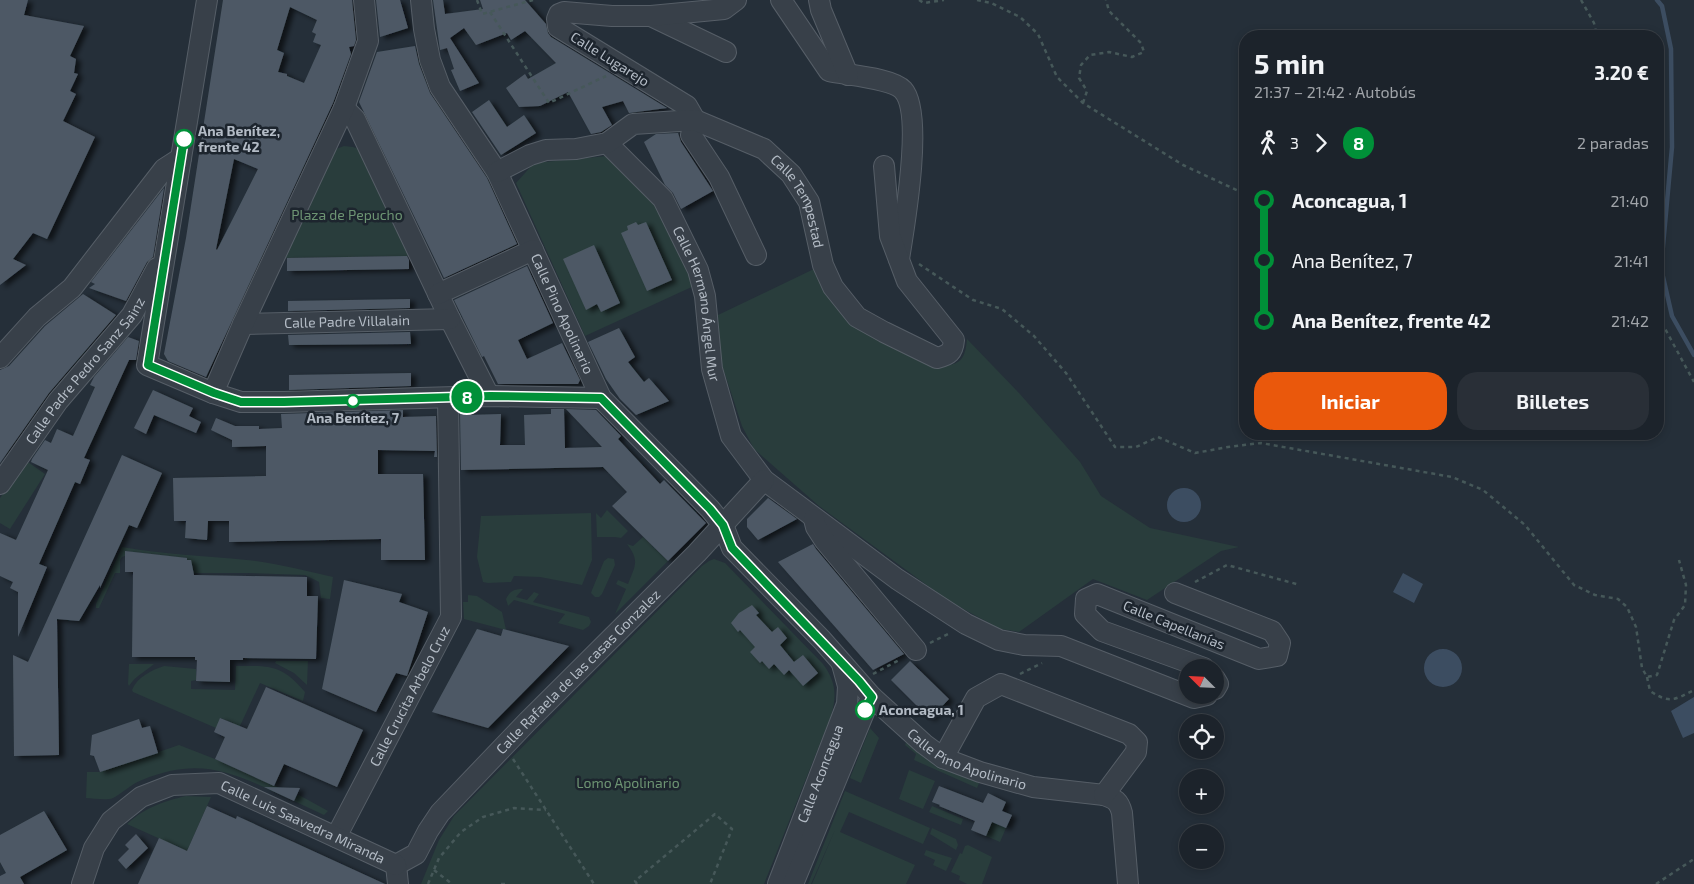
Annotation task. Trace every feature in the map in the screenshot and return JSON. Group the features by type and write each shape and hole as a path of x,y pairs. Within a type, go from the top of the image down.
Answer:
{"street":[{"path":"207,0 148,365 214,393 241,402 490,396 601,398"},
{"path":"214,393 243,324 344,108 368,41 364,0"},
{"name":"Calle Pino Apolinario","path":"420,0 430,60 440,87 497,172 601,398 710,509 723,525 732,548 841,662 895,725 943,758 980,772 1033,787 1104,795"},
{"name":"Calle Lugarejo","path":"695,120 687,106 558,28 557,19 559,14 564,12 612,16 652,16 724,9 736,0"},
{"path":"781,0 830,71 885,81 903,90 911,107 913,132 906,216 899,259"},
{"path":"819,0 821,10 848,75"},
{"path":"652,16 726,52"},
{"path":"344,108 355,119 450,320 490,396"},
{"path":"695,120 692,135 719,177 756,255"},
{"name":"Calle Tempestad","path":"497,172 530,154 546,150 607,143 633,124 695,120 764,149 791,174 809,202 823,265 833,287 857,317 937,358 946,356 953,350 954,340 907,281 890,236 884,166"},
{"name":"Calle Hermano Ángel Mur","path":"607,143 662,199 698,270 705,296 712,369 732,436 764,480"},
{"path":"0,358 37,317 72,288 164,169 181,158"},
{"path":"438,294 533,250"},
{"name":"Calle Padre Pedro Sanz Sainz","path":"0,484 58,401 132,315 165,253"},
{"name":"Calle Padre Villalain","path":"243,324 450,320"},
{"name":"Calle Crucita Arbelo Cruz","path":"336,837 451,617 448,398"},
{"path":"764,480 897,579 966,624 999,640 1024,645 1061,646 1179,692"},
{"name":"Calle Rafaela de las casas Gonzalez","path":"397,875 416,854 440,813 528,721 723,525 764,480"},
{"path":"812,515 816,527 825,541 916,650"},
{"name":"Calle Capellanías","path":"1175,593 1272,631 1280,643 1277,656 1259,659 1097,594 1086,599 1085,614 1102,631 1179,659"},
{"name":"Calle Aconcagua","path":"778,884 847,704 848,686 841,662"},
{"path":"943,758 976,698 1001,684 1130,734 1136,742 1136,752 1104,795 1115,799 1120,805 1128,884"},
{"name":"Calle Aconcagua","path":"793,884 872,697"},
{"name":"Calle Luis Saavedra Miranda","path":"82,884 94,848 111,821 142,797 172,785 219,783 336,837 397,875"}],"path":[{"path":"477,0 482,14 533,0"},
{"path":"919,0 924,3 944,0"},
{"path":"978,0 1020,17 1038,34 1057,77 1084,103 1183,165 1239,191"},
{"path":"1084,103 1087,91 1079,78 1081,65 1090,55 1109,52 1132,57 1144,52 1141,43 1109,11 1106,0"},
{"path":"1581,0 1594,23 1596,30"},
{"path":"490,12 549,103 623,67"},
{"path":"899,259 921,265 973,300 1002,309 1034,336 1066,373 1115,447 1136,447 1158,437 1195,453 1228,446 1261,444 1452,477 1483,490 1525,525 1574,585 1595,595 1618,599 1627,607 1636,627 1642,668 1647,677 1650,691 1662,699 1673,701 1694,690"},
{"path":"1664,327 1694,382"},
{"path":"1647,677 1657,675 1674,620 1685,605 1686,585 1679,560"},
{"path":"512,758 594,884"},
{"path":"428,884 440,858 460,832 483,818 514,808 546,810"},
{"path":"637,884 635,881 715,814 732,829 710,884"},
{"path":"1656,884 1694,859"},
{"path":"434,870 452,884"},
{"path":"501,884 507,884"}],"green space":[{"name":"Plaza de Pepucho","path":"344,146 359,149 412,256 281,258 333,150"},
{"path":"607,156 664,212 696,285 585,336 516,183 534,163"},
{"path":"816,268 820,280 940,367 961,360 965,352 967,339 1019,393 1080,462 1101,496 1150,528 1239,547 1221,551 1147,600 1093,579 1019,632 1000,629 947,600 819,506 754,449 742,426 720,359 718,315"},
{"path":"25,460 45,474 10,529 0,523 0,498"},
{"path":"607,510 628,531 621,538 597,537 596,513 601,518"},
{"path":"591,513 592,560 582,585 540,577 514,576 511,582 483,582 477,557 481,516"},
{"path":"643,537 668,561 615,614 626,589 616,584 618,580 628,584 635,564 634,555 627,544 633,546"},
{"path":"122,547 258,561 333,577 330,599 321,598 319,582 305,575 186,573 187,558 125,551 125,556 120,560 120,573 115,573 99,608 96,608 96,604"},
{"path":"608,558 614,559 615,565 602,594 599,597 595,597 591,593 604,561"},
{"name":"Lomo Apolinario","path":"714,559 725,563 823,664 831,677 835,695 831,716 764,884 421,884 439,840 454,816 702,566"},
{"path":"523,589 516,597 527,600 534,592 539,594 533,602 589,617 591,622 589,626 583,630 558,623 565,614 514,600 508,606 506,599 509,594 515,590"},
{"path":"468,595 477,596 502,612 506,630 464,619 463,602 468,602"},
{"path":"276,661 308,661 307,685 294,673 275,663"},
{"path":"129,664 154,664 137,676 129,686"},
{"path":"164,666 196,669 196,680 191,681 191,689 235,690 236,666 258,666 282,671 305,692 303,701 260,683 233,741 233,723 221,718 216,728 133,692 132,690 137,681 150,672"},
{"path":"870,728 879,738 861,783 850,778"},
{"path":"908,737 980,781 977,788 914,760 916,754 905,745"},
{"path":"179,745 284,790 281,795 246,779 213,770 197,768 180,769 142,780 110,799 86,798 87,772 100,772"},
{"path":"909,770 935,781 923,809 899,799"},
{"path":"845,791 930,828 923,844 849,812 840,832 915,865 906,884 812,884 835,830 811,884 808,884"},
{"path":"297,795 328,811 324,815 294,801"},
{"path":"186,796 211,797 187,851 127,824 141,813 155,806"},
{"path":"932,806 963,819 961,825 929,812"},
{"path":"992,822 1006,828 1000,842 986,836"},
{"path":"932,828 956,839 958,845 956,850 930,834"},
{"path":"968,845 992,857 982,884 967,884 959,880 960,876 951,872 960,853 962,854 965,846"},
{"path":"926,850 952,858 946,871 933,865 935,860 924,855"}],"water":[{"path":"1184,488 1191,489 1196,493 1200,498 1200,512 1196,517 1191,521 1184,522 1177,521 1172,517 1168,512 1167,505 1168,498 1172,493 1177,489"},
{"path":"1403,573 1423,584 1414,603 1393,592"},
{"path":"1443,649 1457,654 1462,668 1457,682 1443,687 1429,682 1424,668 1429,654"},
{"path":"1694,697 1694,733 1683,738 1671,711"}],"building":[{"path":"0,0 28,0 24,15 84,26 70,56 76,59 74,73 78,74 70,91 76,94 63,121 95,137 47,239 33,233 13,259 26,265 0,285"},
{"path":"223,0 352,0 356,40 354,46 349,47 351,54 333,103 206,377 168,361 164,354 186,238","holes":["290,7 317,20 312,32 316,34 313,42 321,45 304,83 287,76 287,74 278,72 284,53 277,50","234,159 258,169 217,250 216,249"]},
{"path":"376,0 400,0 408,28 380,37"},
{"path":"433,0 443,0 445,14 483,9 480,0 525,0 546,24 551,37 667,108 629,113 623,101 602,107 612,125 601,132 591,134 568,92 540,106 519,107 506,88 525,74 528,79 556,63 525,31 511,40 507,33 476,45 464,28 450,38 479,83 460,91 451,70 454,69 447,48 440,50"},
{"path":"415,46 419,64 430,93 487,178 517,244 444,278 359,102 377,52"},
{"path":"489,100 507,127 524,115 536,133 501,155 472,112"},
{"path":"678,133 681,142 713,191 681,209 673,193 665,185 644,142 656,134"},
{"path":"164,188 153,257 147,262 126,301 89,288 95,284 91,282"},
{"path":"636,222 638,225 646,222 672,280 647,291 621,233 628,230 627,226"},
{"path":"594,245 620,303 601,312 597,304 586,310 563,259"},
{"path":"407,256 409,269 287,271 287,258"},
{"path":"527,266 553,323 518,340 527,359 562,343 580,380 578,384 498,384 484,356 482,357 454,300"},
{"path":"83,294 116,315 49,393 0,463 0,370 9,366 45,326"},
{"path":"410,299 410,308 288,311 288,301"},
{"path":"619,328 635,357 628,362 644,382 649,378 669,401 636,415 620,399 606,379 588,342"},
{"path":"410,332 411,344 289,345 288,335"},
{"path":"128,337 139,341 136,360 129,360 84,458 90,460 80,484 75,482 39,564 47,567 18,637 18,592 10,588 13,582 0,576 0,533 16,540 48,470 31,462 32,459 45,440 51,443 57,429 73,436 95,387 90,385 94,377"},
{"path":"411,373 411,386 289,390 289,375"},
{"path":"153,390 193,408 189,416 201,422 196,433 154,415 146,434 134,428"},
{"path":"467,409 467,415 501,414 500,445 525,445 524,415 551,414 551,409 564,409 565,448 602,447 566,409 596,410 621,436 618,439 660,484 664,480 706,523 668,561 612,506 627,492 603,467 461,470 460,412"},
{"path":"403,410 403,417 436,416 437,457 434,457 435,451 378,450 378,474 423,474 425,560 381,560 381,539 229,542 229,521 208,521 207,540 185,538 186,521 174,521 173,478 266,476 266,446 232,447 232,440 211,430 216,418 235,426 259,426 259,429 282,428 281,414"},
{"path":"122,455 162,473 137,528 129,525 100,588 100,585 79,621 57,619 59,755 14,756 13,655 28,662"},
{"path":"768,498 797,519 758,540 747,527 747,519"},
{"path":"813,544 904,654 873,670 778,562"},
{"path":"125,551 187,558 187,560 191,560 194,575 307,577 307,596 318,596 316,659 243,658 243,660 230,660 230,682 196,681 197,660 195,660 195,657 132,657 133,572 125,572"},
{"path":"344,580 402,594 399,602 428,612 407,676 396,673 376,712 322,689"},
{"path":"752,605 759,613 756,615 772,632 778,627 787,638 780,645 794,662 803,655 818,673 803,686 789,670 784,675 774,664 769,669 762,661 760,663 750,652 755,647 731,623 739,613"},
{"path":"477,629 501,636 503,629 569,646 488,728 432,712"},
{"path":"910,661 949,699 930,719 891,680"},
{"path":"266,687 363,730 337,787 284,764 274,786 215,759 225,737 214,732 220,718 247,729"},
{"path":"139,719 142,728 150,726 158,753 100,772 94,756 90,755 92,735"},
{"path":"939,786 983,803 988,793 1006,802 1002,811 1012,815 1006,828 992,822 986,836 971,830 975,821 932,802"},
{"path":"264,787 300,788 294,801"},
{"path":"207,806 236,819 237,816 385,884 138,884 159,838 187,851"},
{"path":"44,811 67,850 20,877 24,884 0,884 0,876 6,873 0,862 0,835"},
{"path":"136,834 148,848 126,869 118,860 129,849 125,845"}],"waterway":[{"path":"1657,0 1662,6 1671,49 1672,147 1664,235"},
{"path":"1664,281 1672,316 1694,355"}],"bus line":[{"name":"8","path":"184,139 148,365 214,393 241,402 490,396 601,398 710,509 723,525 732,548 859,681 872,697 865,710"}],"place":[{"name":"Ana Benítez, frente 42","path":"184,139"},
{"name":"Ana Benítez, 7","path":"353,401"},
{"name":"Aconcagua, 1","path":"865,710"}]}
